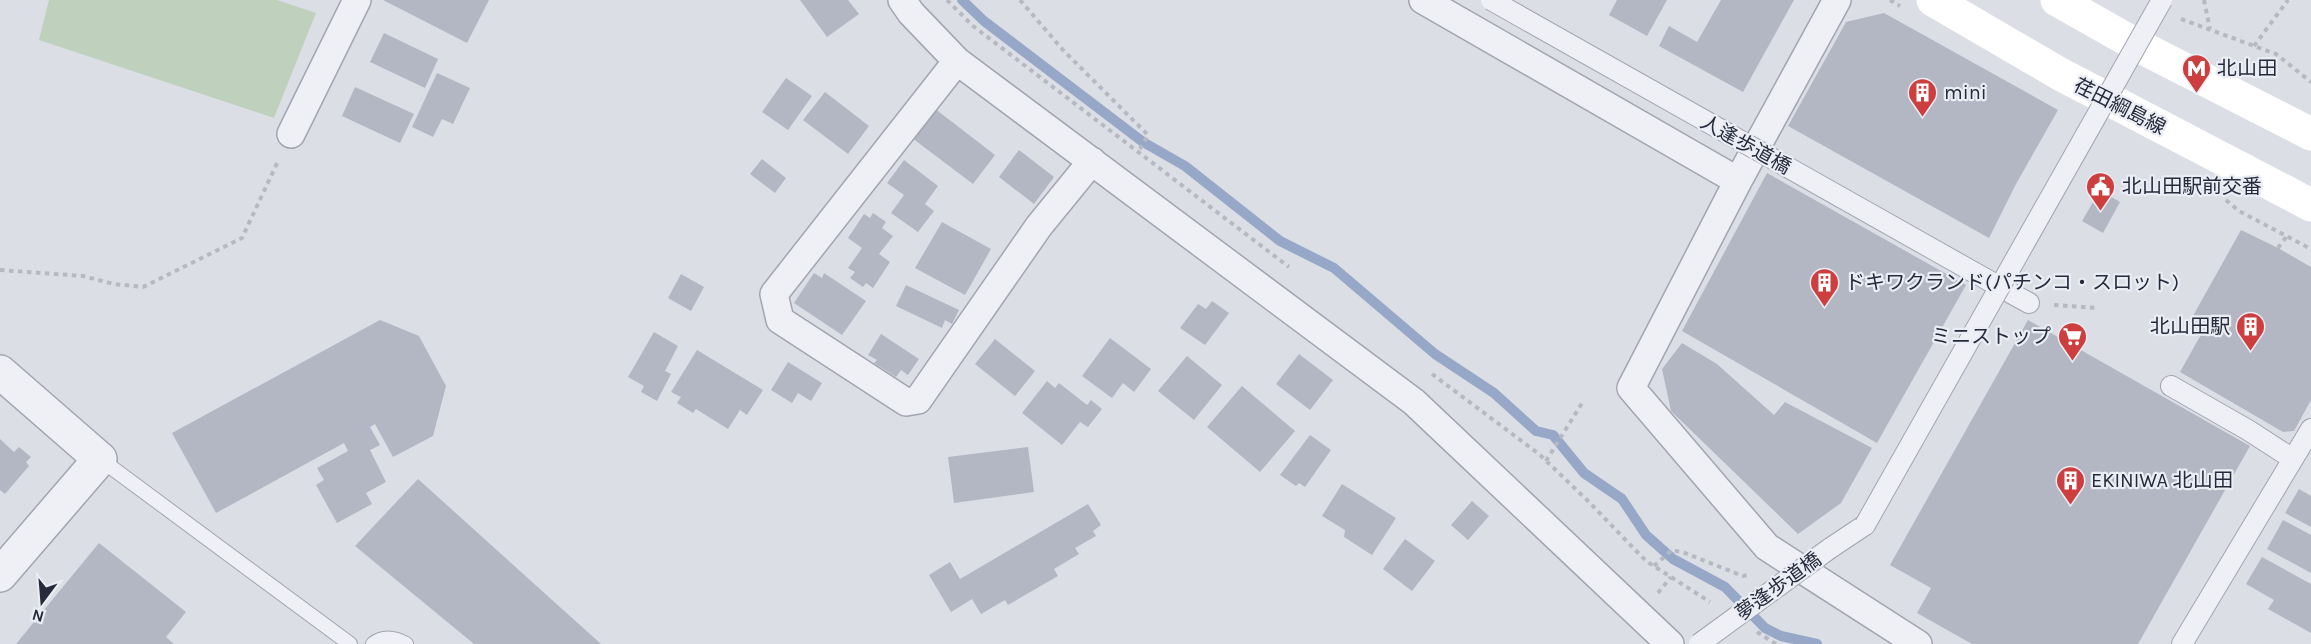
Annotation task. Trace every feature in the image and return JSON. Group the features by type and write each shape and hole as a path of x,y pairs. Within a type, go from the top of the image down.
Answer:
{"main road":[{"name":"荏田綱島線","path":"1933,0 2060,74 2311,205"},
{"path":"2056,0 2133,43 2311,134"}],"street":[{"path":"902,0 911,13 957,61 1414,402 1670,644"},
{"path":"1423,0 1738,181"},
{"name":"人逢歩道橋","path":"1491,0 2029,303"},
{"path":"1837,0 1738,181 1631,388 1767,547 1918,644"},
{"path":"2000,287 2162,0"},
{"path":"291,134 354,1"},
{"path":"957,61 774,294 780,320 906,402 918,400 1039,226 1092,161"},
{"name":"夢逢歩道橋","path":"1699,644 1865,525 2000,287"},
{"path":"0,372 100,459 0,574"},
{"path":"2171,386 2293,459"},
{"path":"2182,644 2311,429"}],"lane":[{"path":"100,459 350,644"},
{"path":"373,644 386,638 396,639 406,644"}],"path":[{"path":"1020,0 1063,50 1148,135 1138,151"},
{"path":"2204,0 2210,29"},
{"path":"2254,46 2288,0"},
{"path":"2180,18 2276,54 2311,82"},
{"path":"0,270 83,276 114,284 143,287 242,238 291,134"},
{"path":"2278,248 2286,237"},
{"path":"2029,303 2098,308"},
{"path":"1547,460 1584,400"},
{"path":"1654,566 1672,550 1743,576 1752,574"}],"green space":[{"path":"49,0 277,0 316,13 274,118 39,40"}],"building":[{"path":"383,0 489,0 467,43"},
{"path":"800,0 848,0 859,14 827,37"},
{"path":"1617,0 1667,0 1647,36 1609,15"},
{"path":"1721,0 1794,0 1743,92 1659,46 1669,26 1697,42"},
{"name":"mini","path":"1884,13 2058,110 2016,184 1989,238 1788,126 1846,22"},
{"path":"384,33 438,59 425,88 370,62"},
{"path":"437,73 470,88 453,124 442,119 433,137 412,127"},
{"path":"786,78 812,96 788,130 762,112"},
{"path":"355,87 414,114 400,143 342,116"},
{"path":"825,92 869,126 848,154 803,120"},
{"path":"934,108 995,155 973,184 912,138"},
{"path":"1019,150 1054,177 1034,204 999,177"},
{"path":"762,159 786,178 775,193 750,174"},
{"path":"904,160 938,186 925,204 934,211 918,232 891,213 904,195 887,183"},
{"name":"ドキワクランド(パチンコ・スロット)","path":"1767,173 1966,285 1877,443 1682,331"},
{"name":"北山田駅前交番","path":"2100,190 2120,202 2103,233 2082,221"},
{"path":"873,213 886,222 882,228 893,236 879,254 890,262 873,288 866,283 863,287 850,278 855,272 848,268 862,248 848,238 864,214 870,218"},
{"path":"942,222 991,249 965,295 915,268"},
{"name":"北山田駅","path":"2241,230 2311,267 2311,400 2294,431 2283,432 2180,372 2203,331 2189,323"},
{"path":"814,273 822,278 824,273 866,301 842,335 794,303"},
{"path":"681,274 704,287 691,311 668,298"},
{"path":"906,285 959,310 952,324 945,320 942,328 896,306"},
{"path":"1212,301 1229,313 1205,345 1180,328 1198,304 1206,309"},
{"path":"380,320 419,336 446,386 433,436 393,457 375,424 370,427 380,445 370,450 386,482 366,493 372,504 337,523 316,485 324,480 317,468 348,451 344,443 216,513 172,433"},
{"name":"EKINIWA 北山田","path":"2028,320 2250,446 2138,644 1972,644 1917,613 1931,588 1890,565"},
{"path":"654,332 678,346 665,371 671,374 657,401 641,392 644,386 628,377"},
{"path":"881,334 919,359 908,375 901,370 896,377 874,363 877,360 868,355"},
{"path":"1110,338 1151,369 1134,392 1123,383 1112,398 1082,376"},
{"path":"995,339 1035,371 1015,396 975,364"},
{"path":"1682,343 1717,364 1774,415 1785,402 1872,448 1841,503 1798,534 1671,411 1662,369"},
{"path":"697,350 763,390 747,415 740,410 728,429 696,409 693,413 677,403 681,397 671,392"},
{"path":"1299,354 1333,380 1310,410 1276,384"},
{"path":"1187,356 1222,385 1194,420 1158,391"},
{"path":"788,362 822,383 811,401 798,393 792,403 771,390"},
{"path":"1047,381 1055,388 1059,383 1087,405 1091,400 1102,409 1088,427 1080,422 1062,445 1022,413"},
{"path":"1242,386 1295,431 1260,472 1207,427"},
{"path":"1310,435 1331,450 1305,487 1299,483 1296,486 1280,475"},
{"path":"0,439 14,452 19,447 31,457 26,462 29,466 5,494 0,490"},
{"path":"1028,447 1034,492 954,503 948,457"},
{"path":"418,479 601,644 474,644 355,546"},
{"path":"1342,484 1396,518 1372,555 1344,537 1345,530 1322,516"},
{"path":"2299,489 2311,496 2311,527 2285,513"},
{"path":"1472,501 1489,516 1468,540 1451,525"},
{"path":"1088,504 1101,525 1093,531 1096,536 1075,548 1079,554 1054,569 1058,576 1008,605 1005,600 981,614 972,599 951,612 929,575 950,562 960,579"},
{"path":"2283,520 2311,535 2311,573 2267,549"},
{"path":"1405,539 1435,561 1412,591 1383,569"},
{"path":"99,543 186,612 166,637 174,644 16,644"},
{"path":"2262,557 2311,584 2311,633 2268,609 2274,600 2246,584"}],"waterway":[{"path":"962,0 984,21 1143,142 1185,166 1280,241 1334,268 1435,354 1494,393 1536,431 1553,435 1584,473 1622,499 1646,535 1673,559 1725,587 1765,628 1781,636 1817,644"}],"place":[{"name":"北山田","path":"2196,94"},
{"name":"mini","path":"1923,118"},
{"name":"北山田駅前交番","path":"2101,212"},
{"name":"ドキワクランド(パチンコ・スロット)","path":"1824,308"},
{"name":"北山田駅","path":"2251,352"},
{"name":"ミニストップ","path":"2072,362"},
{"name":"EKINIWA 北山田","path":"2070,506"}]}
